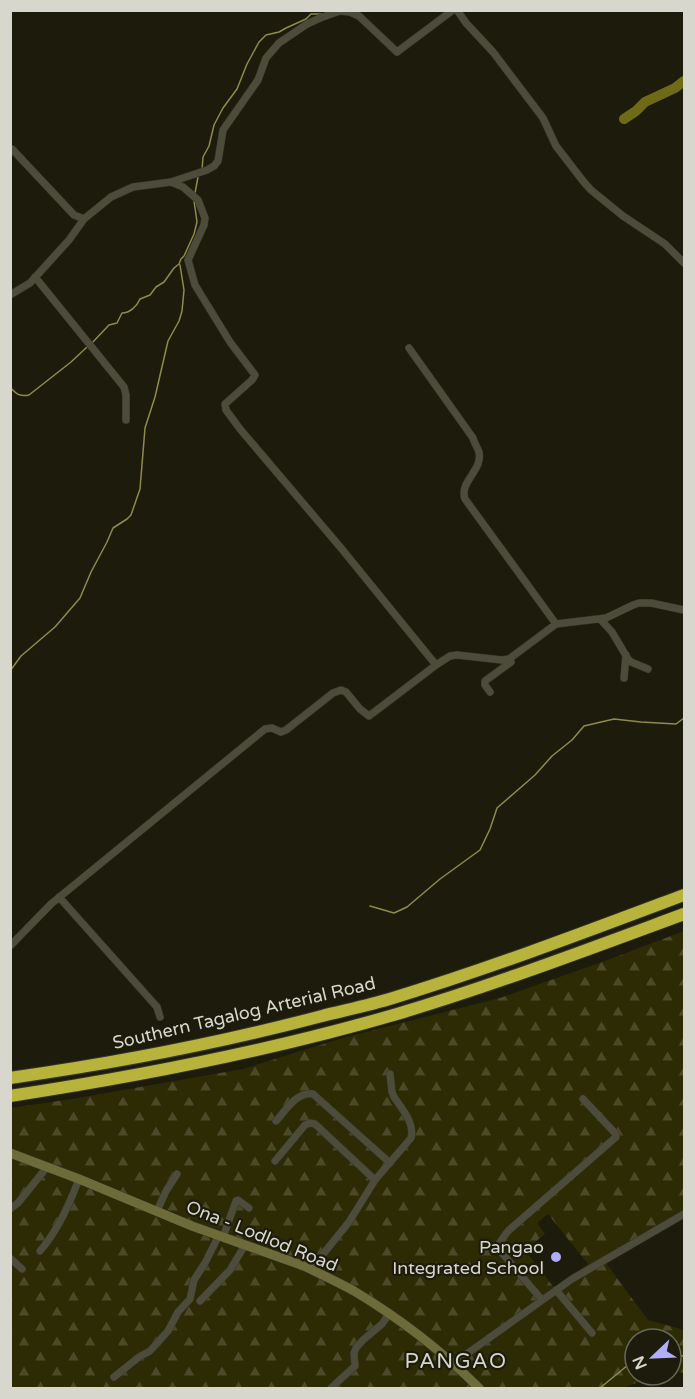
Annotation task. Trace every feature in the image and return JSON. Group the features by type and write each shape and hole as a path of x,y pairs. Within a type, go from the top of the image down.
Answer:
{"highway":[{"name":"Southern Tagalog Arterial Road","path":"10,1078 64,1071 204,1044 277,1028 391,998 510,960 684,895"},
{"name":"Southern Tagalog Arterial Road","path":"10,1096 208,1061 398,1014 516,975 684,914"}],"main road":[{"name":"Ona - Lodlod Road","path":"10,1153 311,1269 389,1314 454,1363 479,1389"}],"street":[{"path":"10,295 30,283 69,240 84,219 111,197 133,187 171,182 214,166 218,161 223,130 258,80 266,58 279,43 294,33 320,18 340,11 358,16 397,52 455,10 493,52 543,118 556,146 591,190 623,216 665,244 684,263"},
{"path":"10,149 74,216 84,219"},
{"path":"171,182 192,193 198,200 205,218 197,242 189,256 197,290 232,345 255,375 225,404 226,410 436,665"},
{"path":"35,277 124,387 126,420"},
{"path":"409,348 472,438 479,453 477,467 464,488 465,499 556,624"},
{"path":"10,946 59,897 265,729 281,732 286,730 333,693 341,690 346,692 369,716 450,656 509,659 556,624 600,620 639,603 651,603 684,610"},
{"path":"600,620 612,632 632,662 648,669"},
{"path":"624,678 626,655"},
{"path":"490,692 484,683 511,662 509,659"},
{"path":"59,897 157,1007 160,1017"},
{"path":"311,1269 349,1222 375,1179 411,1138 412,1126 392,1092 390,1074"},
{"path":"276,1121 299,1096 306,1093 313,1094 390,1163"},
{"path":"542,1300 501,1253 498,1245 508,1231 616,1137 615,1133 583,1099"},
{"path":"275,1161 305,1125 315,1124 375,1179"},
{"path":"10,1209 18,1203 47,1167"},
{"path":"157,1211 177,1174"},
{"path":"40,1251 51,1238 71,1201 79,1179"},
{"path":"114,1377 150,1351 168,1331 178,1312 190,1299 194,1280 221,1236 236,1201 238,1200 249,1208"},
{"path":"454,1363 572,1279 684,1214"},
{"path":"200,1300 230,1270 245,1245"},
{"path":"10,1258 22,1269"},
{"path":"556,1290 592,1333"},
{"path":"331,1389 355,1366 356,1348 382,1324 389,1314"}],"green space":[{"path":"684,931 684,1217 605,1262 648,1320 673,1327 623,1327 623,1387 626,1388 11,1388 10,1108 243,1069 346,1037 500,998","holes":["548,1214 588,1264 555,1289 525,1250 545,1234 537,1223"]},
{"path":"683,1330 684,1330 683,1373"}],"waterway":[{"path":"202,170 203,157 209,146 214,125 237,89 259,42 266,35 279,32 306,19 311,14 322,14"},
{"path":"624,119 645,102 675,88 684,81"},
{"path":"195,193 198,177"},
{"path":"91,344 109,325 117,323 122,313 135,307 140,299 150,295 179,264 194,234 197,222 194,201"},
{"path":"10,671 21,656 55,627 80,598 113,528 131,515 140,489 145,428 168,341 182,311 184,290 180,265"},
{"path":"10,387 18,394 29,395 87,347"},
{"path":"370,906 394,913 407,907 480,850 497,808 535,775 584,726 614,719 676,724 684,718"},
{"path":"600,1388 623,1369"}],"place":[{"name":"Pangao Integrated School","path":"556,1257"}],"district":[{"name":"PANGAO","path":"456,1361"}]}
